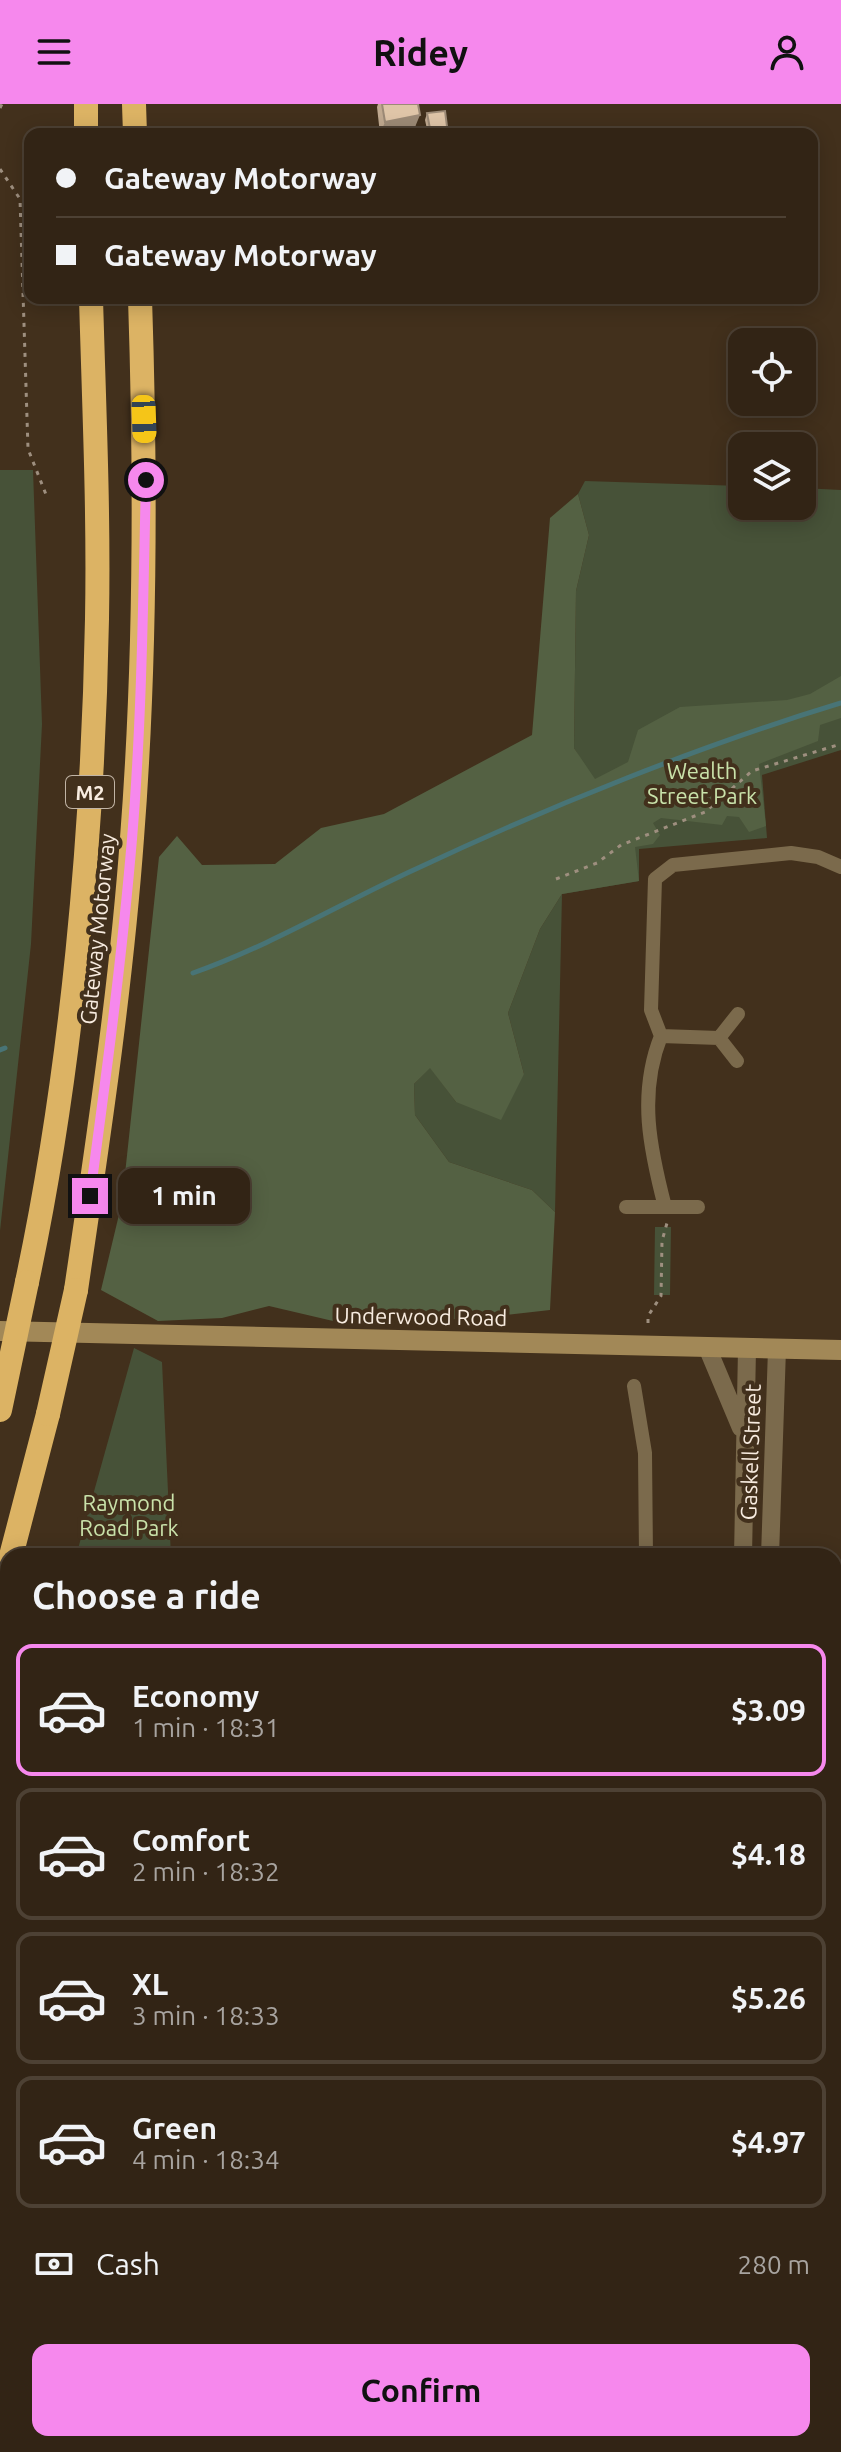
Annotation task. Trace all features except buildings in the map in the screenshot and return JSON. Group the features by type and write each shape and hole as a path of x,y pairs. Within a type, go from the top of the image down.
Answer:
{"highway":[{"path":"86,104 86,128"},
{"path":"134,104 135,128"},
{"name":"Gateway Motorway","path":"0,1410 44,1201 65,1052 91,782 97,618 91,304"},
{"name":"Gateway Motorway","path":"13,1548 76,1290 112,1039 132,839 141,679 146,480 140,304"}],"main road":[{"name":"Underwood Road","path":"0,1331 841,1350"}],"street":[{"path":"665,1207 649,1145 650,1063 661,1036 651,1010 655,879 673,865 791,853 818,857 841,867"},
{"path":"719,1038 738,1014"},
{"path":"661,1036 719,1038 737,1061"},
{"path":"626,1207 698,1207"},
{"name":"Gaskell Street","path":"707,1347 744,1434"},
{"name":"Gaskell Street","path":"743,1548 747,1349"},
{"name":"Gaskell Street","path":"770,1548 777,1349"},
{"path":"634,1386 645,1453 646,1548"}],"path":[{"path":"0,169 20,199 28,449 47,497"},
{"path":"556,879 597,863 633,839 705,812 752,771 841,744"},
{"path":"648,1323 648,1316 661,1296 665,1207"}],"green space":[{"path":"0,470 33,470 42,724 31,944 0,1231"},
{"name":"Wealth Street Park","path":"585,481 728,486 728,520 816,520 816,489 841,490 841,750 762,775 767,838 639,849 639,881 562,894 580,758 574,748 576,591 589,535 578,494"},
{"name":"Wealth Street Park","path":"578,494 589,535 576,591 574,748 595,779 628,762 638,730 680,707 787,700 810,694 841,676 841,718 820,725 818,741 759,764 766,826 749,832 739,817 727,816 722,825 661,818 653,823 660,835 653,844 635,847 639,881 562,894 540,929 508,1013 524,1074 501,1120 456,1102 430,1068 414,1084 415,1115 449,1162 532,1190 555,1212 550,1310 469,1319 333,1321 269,1306 222,1318 158,1321 101,1290 122,1202 159,857 177,836 202,865 275,864 321,828 384,814 532,735 550,518"},
{"path":"562,894 555,1212 532,1190 449,1162 415,1115 414,1084 430,1067 456,1102 524,1074 508,1013 540,929"},
{"path":"655,1227 671,1227 670,1295 654,1295"},
{"name":"Raymond Road Park","path":"134,1348 162,1362 171,1548 78,1548"}],"waterway":[{"path":"193,973 251,950 520,822 681,757 841,703"},
{"path":"0,1050 5,1048"}],"route":[{"path":"90,1196 112,1039 132,839 141,679 146,480"}]}
